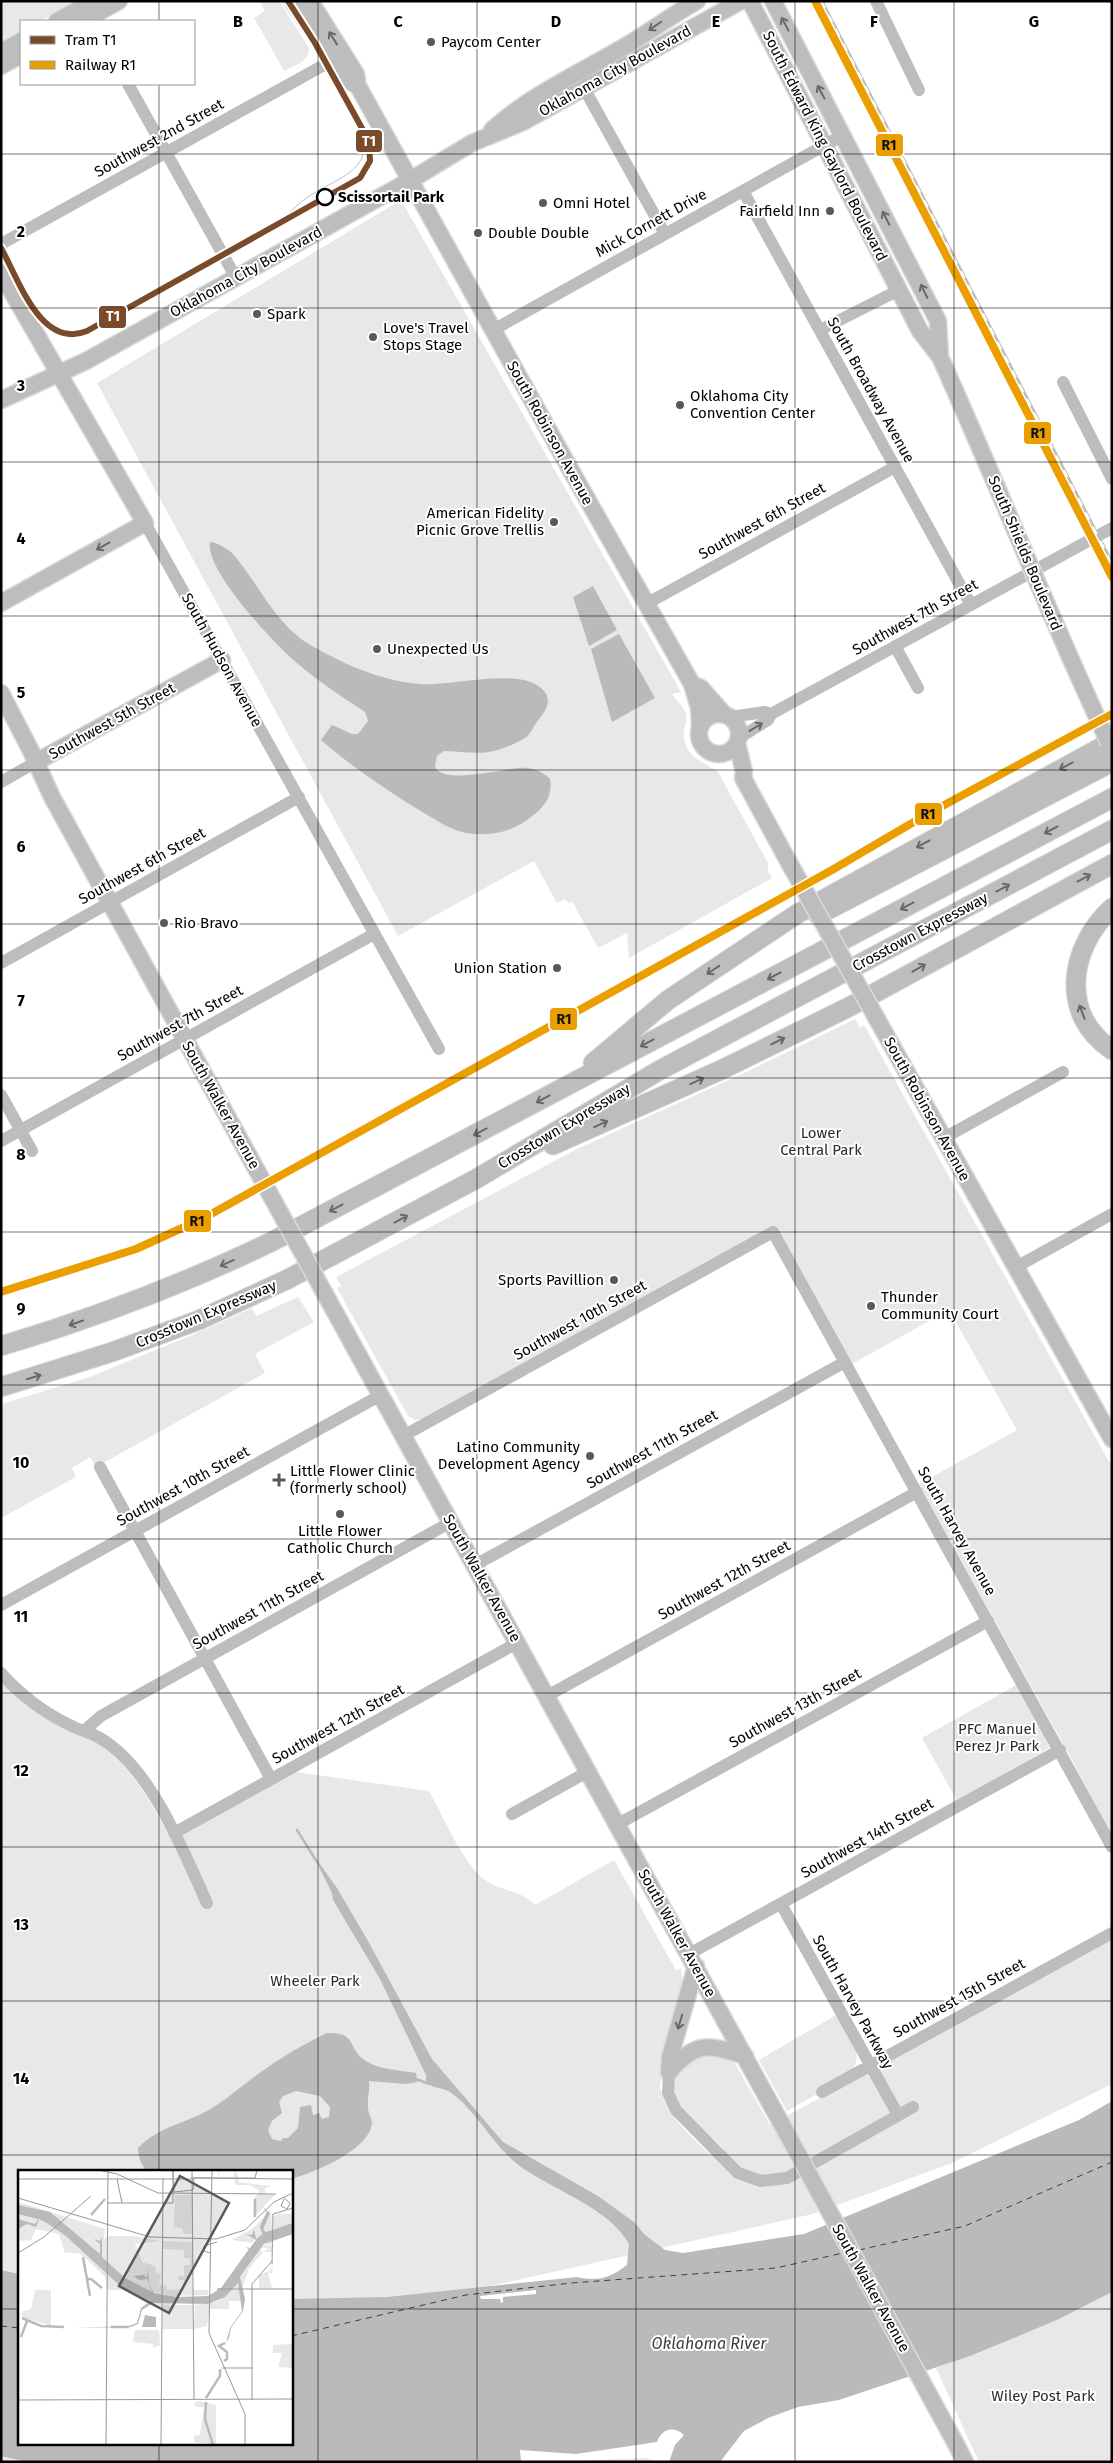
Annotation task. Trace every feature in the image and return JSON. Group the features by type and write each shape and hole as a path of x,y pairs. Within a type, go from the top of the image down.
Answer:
{"highway":[{"path":"818,915 898,875 1111,751"},
{"path":"563,1088 668,1000 797,914 1111,751"},
{"name":"Crosstown Expressway","path":"1,1346 109,1311 225,1264 271,1242 1112,798"},
{"name":"Crosstown Expressway","path":"1,1387 112,1352 238,1302 312,1266 476,1179 660,1070 1112,830"},
{"path":"476,1179 734,1064 849,1007 1112,864"},
{"path":"1112,908 1090,931 1082,946 1075,978 1076,993 1086,1022 1096,1036 1112,1050"}],"main road":[{"path":"61,20 91,12 119,1"},
{"path":"292,1 347,80 357,80"},
{"name":"South Robinson Avenue","path":"310,1 357,80 410,181 692,684 699,708 700,726"},
{"name":"Oklahoma City Boulevard","path":"1,400 60,374 410,181 485,136 515,110 536,96 629,44 664,20 697,1"},
{"name":"Oklahoma City Boulevard","path":"485,136 523,122 741,1"},
{"name":"South Edward King Gaylord Boulevard","path":"750,1 899,290"},
{"name":"South Edward King Gaylord Boulevard","path":"773,1 909,261"},
{"path":"1,52 20,42"},
{"path":"1,66 20,56"},
{"path":"899,290 909,261"},
{"name":"South Shields Boulevard","path":"909,261 938,322 940,357"},
{"name":"South Hudson Avenue","path":"1,272 146,522"},
{"name":"South Shields Boulevard","path":"899,290 920,331 940,357 975,435 1048,610 1111,751"},
{"path":"1,603 146,522"},
{"name":"Southwest 5th Street","path":"36,762 222,660"},
{"name":"South Robinson Avenue","path":"692,684 701,688 727,716"},
{"name":"South Walker Avenue","path":"1,693 52,797 109,903 693,1960 965,2462"},
{"path":"710,716 727,716 737,726 738,740 728,752 715,754 701,743 700,726 710,716"},
{"name":"South Robinson Avenue","path":"738,740 744,772 743,778"},
{"name":"South Robinson Avenue","path":"715,754 737,775 743,778 1112,1439"},
{"path":"669,2072 670,2057 693,1960"},
{"path":"669,2072 685,2055 702,2047 717,2047 745,2056"}],"street":[{"path":"876,1 920,90"},
{"name":"Southwest 2nd Street","path":"1,244 333,60"},
{"path":"129,85 236,278"},
{"path":"584,88 665,234"},
{"name":"Mick Cornett Drive","path":"493,330 844,136"},
{"name":"South Broadway Avenue","path":"743,191 970,605"},
{"path":"820,330 899,290"},
{"path":"1063,382 1112,479"},
{"name":"Southwest 6th Street","path":"646,604 895,467"},
{"name":"South Hudson Avenue","path":"146,522 439,1050"},
{"name":"Southwest 7th Street","path":"727,716 765,712 771,714 1112,528"},
{"path":"895,646 918,688"},
{"path":"738,740 768,720 771,714"},
{"name":"Southwest 5th Street","path":"1,782 36,762"},
{"name":"Southwest 6th Street","path":"1,962 298,797"},
{"name":"Southwest 7th Street","path":"1,1141 374,934"},
{"path":"944,1138 1063,1072"},
{"path":"1,1095 32,1150"},
{"path":"1016,1267 1112,1214"},
{"name":"South Harvey Avenue","path":"773,1232 1112,1847"},
{"name":"Southwest 10th Street","path":"403,1436 773,1232"},
{"name":"Southwest 11th Street","path":"475,1565 845,1362"},
{"name":"Southwest 10th Street","path":"1,1604 381,1395"},
{"path":"100,1467 271,1779"},
{"name":"Southwest 12th Street","path":"547,1696 917,1492"},
{"name":"Southwest 11th Street","path":"84,1731 101,1716 451,1522"},
{"name":"Southwest 13th Street","path":"618,1824 988,1621"},
{"name":"Southwest 12th Street","path":"174,1833 518,1643"},
{"path":"1,1672 22,1694 66,1723 98,1737 110,1745 141,1776 174,1833 207,1903"},
{"name":"Southwest 14th Street","path":"693,1960 781,1904 1060,1750"},
{"path":"512,1814 589,1771"},
{"name":"South Harvey Parkway","path":"781,1904 898,2115"},
{"name":"Southwest 15th Street","path":"822,2092 1112,1933"},
{"path":"669,2072 668,2093 676,2110 738,2174 761,2182 787,2178 913,2107"}],"green space":[{"path":"1,1 77,1 43,20 20,20 20,33 1,44"},
{"path":"260,1 279,1 309,48 309,53 304,60 284,71 254,18 265,11"},
{"name":"Scissortail Park","path":"401,200 681,692 672,694 686,713 684,740 686,747 700,761 718,772 768,863 768,871 772,878 629,958 627,933 598,948 572,901 568,903 565,899 557,903 534,861 398,936 97,383"},
{"name":"Lower Central Park","path":"855,1019 860,1028 864,1025 1112,1467 1112,1836 919,1484 1017,1430 949,1310 852,1364 774,1226 422,1419 415,1420 408,1416 337,1288 341,1286 336,1277 579,1148 742,1074"},
{"path":"298,1297 314,1322 255,1354 265,1373 96,1467 90,1457 72,1468 76,1477 1,1518 1,1404 87,1378 195,1334 252,1308 256,1316"},
{"name":"Wheeler Park","path":"1,1681 97,1743 121,1763 148,1799 171,1840 296,1772 429,1791 456,1842 472,1867 490,1883 519,1894 535,1905 614,1860 676,1970 681,1968 683,1988 660,2086 667,2107 673,2116 687,2133 711,2156 724,2149 680,2105 673,2089 674,2074 702,2051 733,2060 770,2125 1112,1939 1112,2084 952,2163 813,2214 485,2287 292,2393 292,2170 18,2170 18,2446 36,2446 168,2462 1,2462"},
{"name":"PFC Manuel Perez Jr Park","path":"1018,1684 1045,1733 1049,1748 957,1801 922,1738"},
{"path":"836,2015 855,2048 857,2055 853,2068 856,2072 787,2111 759,2060"},
{"name":"Wiley Post Park","path":"1112,2292 1112,2462 979,2462 936,2368 1057,2320"},
{"path":"648,2458 657,2462 587,2462 592,2460"}],"water":[{"path":"210,542 222,546 233,554 278,616 299,637 312,646 349,665 389,679 418,684 500,678 530,682 541,688 547,697 547,706 543,715 525,738 506,747 488,752 444,751 437,756 435,766 440,772 449,775 476,774 518,768 536,770 545,774 550,779 549,796 544,805 524,822 509,830 492,834 460,832 434,819 384,788 346,760 321,740 332,725 352,734 358,734 368,721 365,712 305,670 258,624 218,570 211,554"},
{"path":"593,586 617,630 589,646 573,597"},
{"path":"619,634 655,698 612,722 591,649"},
{"name":"Oklahoma River","path":"316,1861 337,1888 432,2059 503,2142 598,2196 634,2222 645,2235 665,2250 683,2253 804,2234 1079,2120 1112,2101 1112,2292 1057,2320 970,2356 839,2400 798,2407 768,2418 744,2431 720,2462 669,2462 675,2445 684,2435 676,2430 665,2431 657,2442 576,2454 520,2450 521,2462 27,2462 1,2456 1,2270 18,2274 18,2446 292,2446 292,2299 387,2297 577,2277 598,2279 609,2276 627,2265 629,2244 609,2221 596,2211 513,2161 460,2100 450,2092 426,2082 426,2075 380,1979 333,1900 332,1893"},
{"path":"327,2033 337,2033 348,2038 356,2051 366,2061 384,2068 416,2073 417,2082 406,2084 369,2081 368,2108 372,2123 369,2133 351,2151 313,2172 292,2179 292,2170 146,2170 140,2160 138,2151 138,2148 145,2141 161,2131 212,2108 291,2052","holes":["296,2091 320,2096 330,2107 329,2117 322,2119 319,2113 313,2115 311,2105 300,2107 298,2128 288,2138 283,2138 281,2141 272,2139 268,2130 272,2121 282,2113 279,2102 283,2096"]}],"pier":[{"path":"536,2290 536,2294 503,2297 503,2302 501,2303 500,2299 481,2299 480,2296"}],"waterway":[{"path":"297,1830 317,1862"},
{"path":"416,2079 429,2084"}],"ferry route":[{"path":"859,2250 965,2226 1112,2162"},
{"path":"292,2336 466,2295 571,2283 776,2268 843,2253"},
{"path":"1,2326 18,2328"}],"tram line":[{"name":"T1","path":"1,248 24,293 44,322 57,331 71,334 87,331 360,178 370,161 369,141 315,43 288,1"},
{"path":"272,228 306,199 355,168 361,160 364,149 363,136 358,120"}],"railway":[{"path":"821,1 1112,564"},
{"path":"1,1292 136,1249 204,1218 832,870 924,816 1112,714"}],"rail line":[{"name":"R1","path":"815,1 1112,577"},
{"name":"R1","path":"1,1292 136,1249 204,1218 832,870 924,816 1112,714"}],"place":[{"name":"Paycom Center","path":"431,42"},
{"name":"Scissortail Park","path":"325,197"},
{"name":"Omni Hotel","path":"543,203"},
{"name":"Fairfield Inn","path":"830,211"},
{"name":"Double Double","path":"478,233"},
{"name":"Spark","path":"257,314"},
{"name":"Love's Travel Stops Stage","path":"373,337"},
{"name":"Oklahoma City Convention Center","path":"680,405"},
{"name":"American Fidelity Picnic Grove Trellis","path":"554,522"},
{"name":"Unexpected Us","path":"377,649"},
{"name":"Rio Bravo","path":"164,923"},
{"name":"Union Station","path":"557,968"},
{"name":"Sports Pavillion","path":"614,1280"},
{"name":"Thunder Community Court","path":"871,1306"},
{"name":"Latino Community Development Agency","path":"590,1456"},
{"name":"Little Flower Clinic (formerly school)","path":"279,1480"},
{"name":"Little Flower Catholic Church","path":"340,1514"}]}
